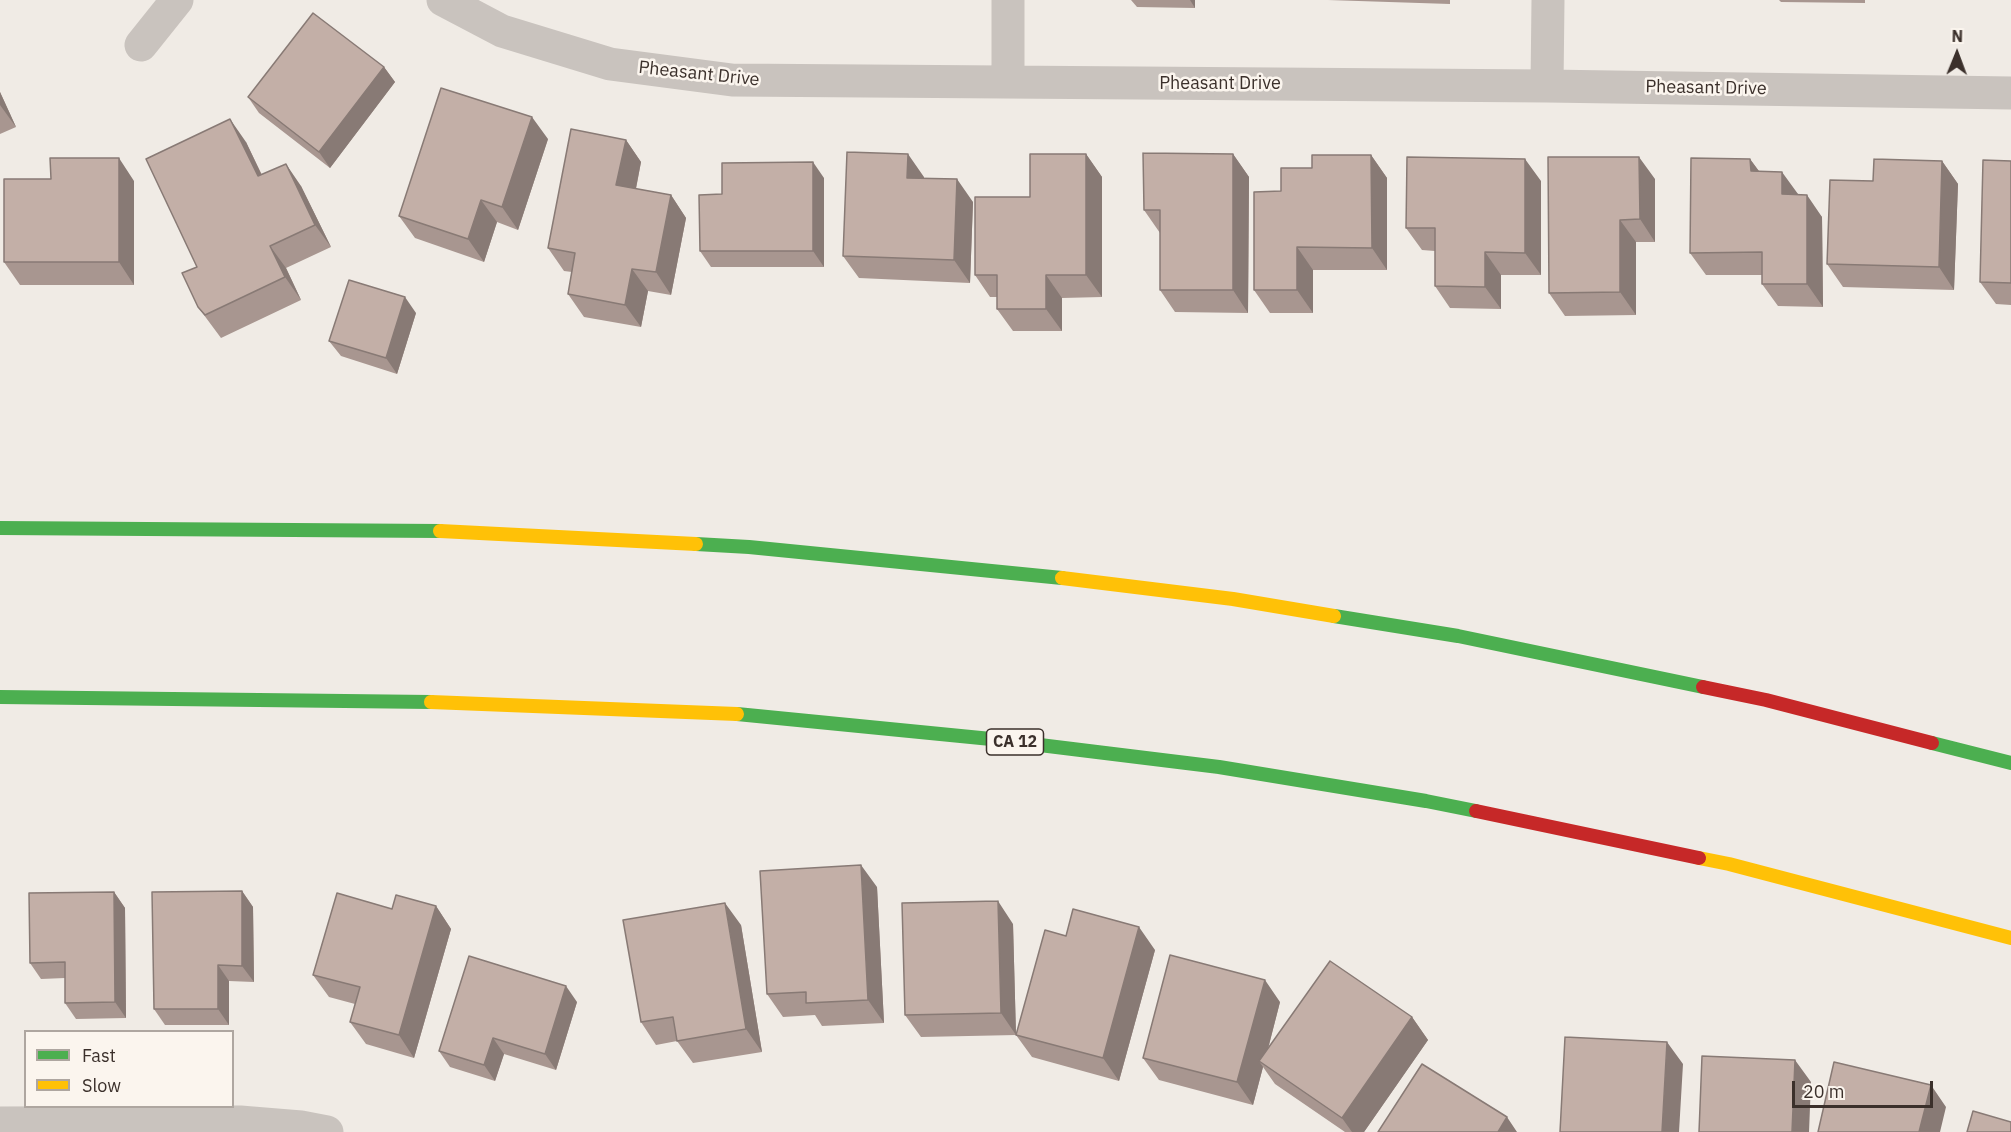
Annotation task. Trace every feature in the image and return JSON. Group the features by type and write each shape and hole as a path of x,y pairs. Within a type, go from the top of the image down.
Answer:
{"highway":[{"path":"0,528 455,531 749,547 1013,572 1233,599 1458,636 1766,700 2011,763"},
{"name":"CA 12","path":"0,696 462,702 732,714 1003,740 1219,767 1426,801 1729,864 2011,938"}],"street":[{"path":"141,45 177,0"},
{"name":"Pheasant Drive","path":"443,0 502,31 610,64 732,81 1547,86 2011,93"},
{"path":"1008,0 1008,82"},
{"path":"1547,86 1548,0"},
{"path":"0,1123 240,1122 301,1127 327,1132"}],"building":[{"path":"313,13 384,67 319,152 248,97"},
{"path":"441,88 532,117 502,207 481,200 468,239 399,216"},
{"path":"230,119 258,176 286,164 315,225 270,246 285,277 205,315 198,307 182,273 197,267 146,159"},
{"path":"571,129 626,140 616,185 671,195 656,272 632,269 625,305 568,294 575,253 548,248"},
{"path":"847,152 908,154 907,178 957,179 954,260 843,256"},
{"path":"1143,153 1233,154 1233,290 1160,290 1160,210 1144,210"},
{"path":"1030,154 1086,154 1086,275 1046,275 1046,309 997,309 997,275 975,275 975,197 1030,197"},
{"path":"1312,155 1371,155 1372,248 1297,247 1297,290 1254,290 1254,192 1281,191 1281,168 1312,168"},
{"path":"1407,157 1525,159 1525,253 1485,252 1485,287 1435,286 1435,228 1406,228"},
{"path":"1548,157 1639,157 1640,219 1620,220 1620,292 1549,293"},
{"path":"50,158 119,158 119,262 4,262 4,179 51,179"},
{"path":"1691,158 1750,159 1751,171 1782,172 1782,194 1807,195 1807,284 1762,284 1762,252 1690,253"},
{"path":"1874,159 1942,161 1939,267 1827,264 1830,180 1873,181"},
{"path":"1983,160 2011,161 2011,283 1980,282"},
{"path":"813,162 813,251 700,251 699,195 722,194 722,163"},
{"path":"349,280 405,297 386,358 329,341"},
{"path":"861,865 868,1000 806,1003 806,992 767,994 760,871"},
{"path":"242,891 242,966 218,965 218,1009 154,1009 152,892"},
{"path":"114,892 115,1002 65,1003 65,962 30,963 29,893"},
{"path":"337,893 392,909 396,895 436,906 399,1035 350,1022 360,987 313,975"},
{"path":"998,901 1001,1013 905,1015 902,903"},
{"path":"725,903 746,1029 677,1041 673,1017 641,1022 623,920"},
{"path":"1073,909 1139,927 1103,1058 1016,1035 1045,930 1066,936"},
{"path":"1170,955 1265,980 1237,1082 1143,1058"},
{"path":"469,956 566,986 545,1054 493,1038 484,1065 439,1051"},
{"path":"1330,961 1412,1017 1342,1118 1259,1061"},
{"path":"1565,1037 1667,1042 1662,1132 1560,1132"},
{"path":"1702,1056 1795,1060 1792,1132 1699,1132"},
{"path":"1834,1062 1931,1085 1919,1132 1818,1132"},
{"path":"1422,1064 1507,1117 1498,1132 1378,1132"},
{"path":"1973,1111 2011,1122 2011,1132 1967,1132"}],"traffic: fast":[{"path":"0,528 440,531"},
{"path":"696,544 749,547 1062,578"},
{"path":"1334,616 1458,636 1703,687"},
{"path":"0,697 431,702"},
{"path":"737,714 991,739 1219,767 1476,811"},
{"path":"1932,743 2011,763"}],"traffic: slow":[{"path":"440,531 696,544"},
{"path":"1062,578 1233,599 1334,616"},
{"path":"431,702 737,714"},
{"path":"1699,858 2011,938"}],"traffic: jam":[{"path":"1703,687 1766,700 1932,743"},
{"path":"1476,811 1699,858"}]}
